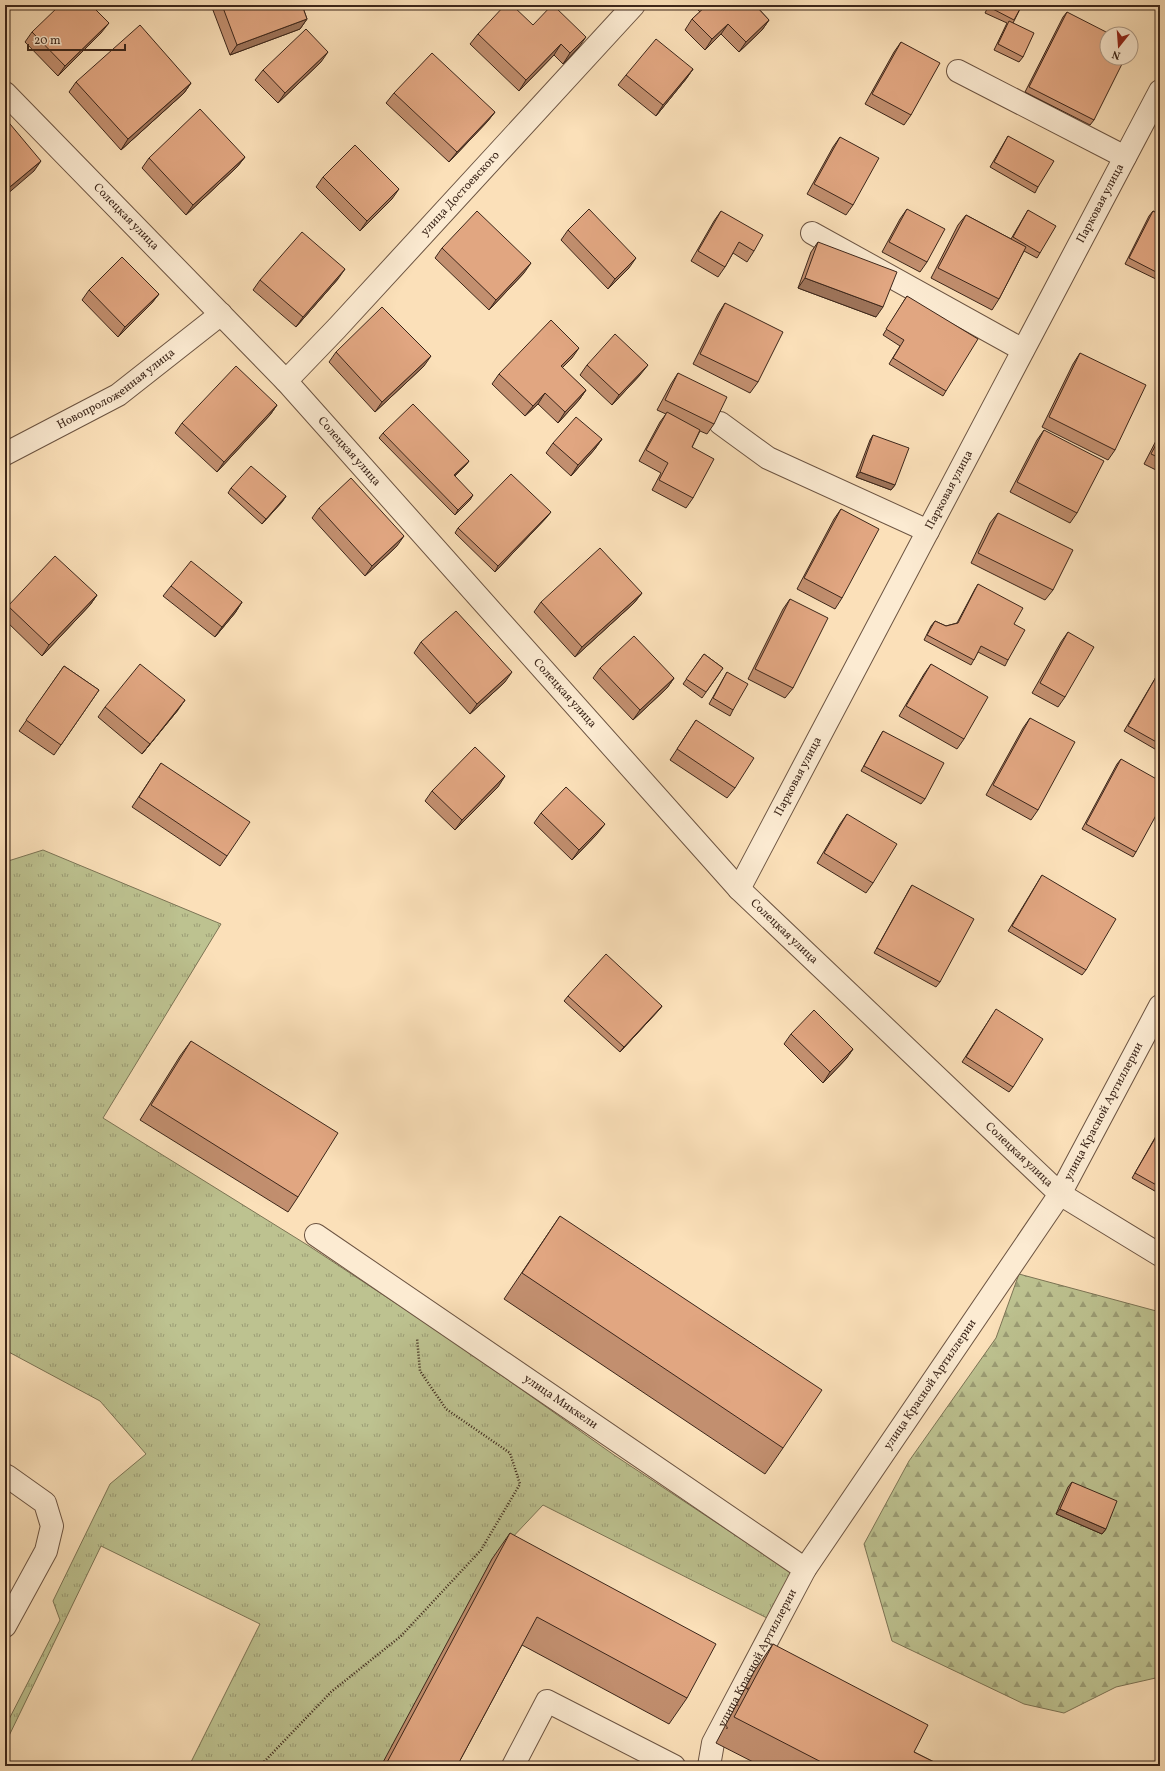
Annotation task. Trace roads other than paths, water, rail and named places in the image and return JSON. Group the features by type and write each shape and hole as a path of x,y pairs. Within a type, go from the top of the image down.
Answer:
{"street":[{"name":"улица Достоевского","path":"286,381 337,328 634,5"},
{"path":"958,71 1125,157"},
{"name":"Парковая улица","path":"739,889 1160,91"},
{"name":"Солецкая улица","path":"5,93 286,381 739,889 1060,1194 1160,1256"},
{"path":"812,233 1023,350"},
{"name":"Новопроложенная улица","path":"5,454 118,395 221,314"},
{"path":"720,423 768,458 928,531"},
{"name":"улица Красной Артиллерии","path":"709,1766 713,1743 805,1568 1060,1194 1160,1006"},
{"name":"улица Миккели","path":"316,1235 805,1568"},
{"path":"5,1626 46,1551 52,1526 45,1503 7,1476"},
{"path":"513,1766 547,1701 652,1761 674,1766"}]}
